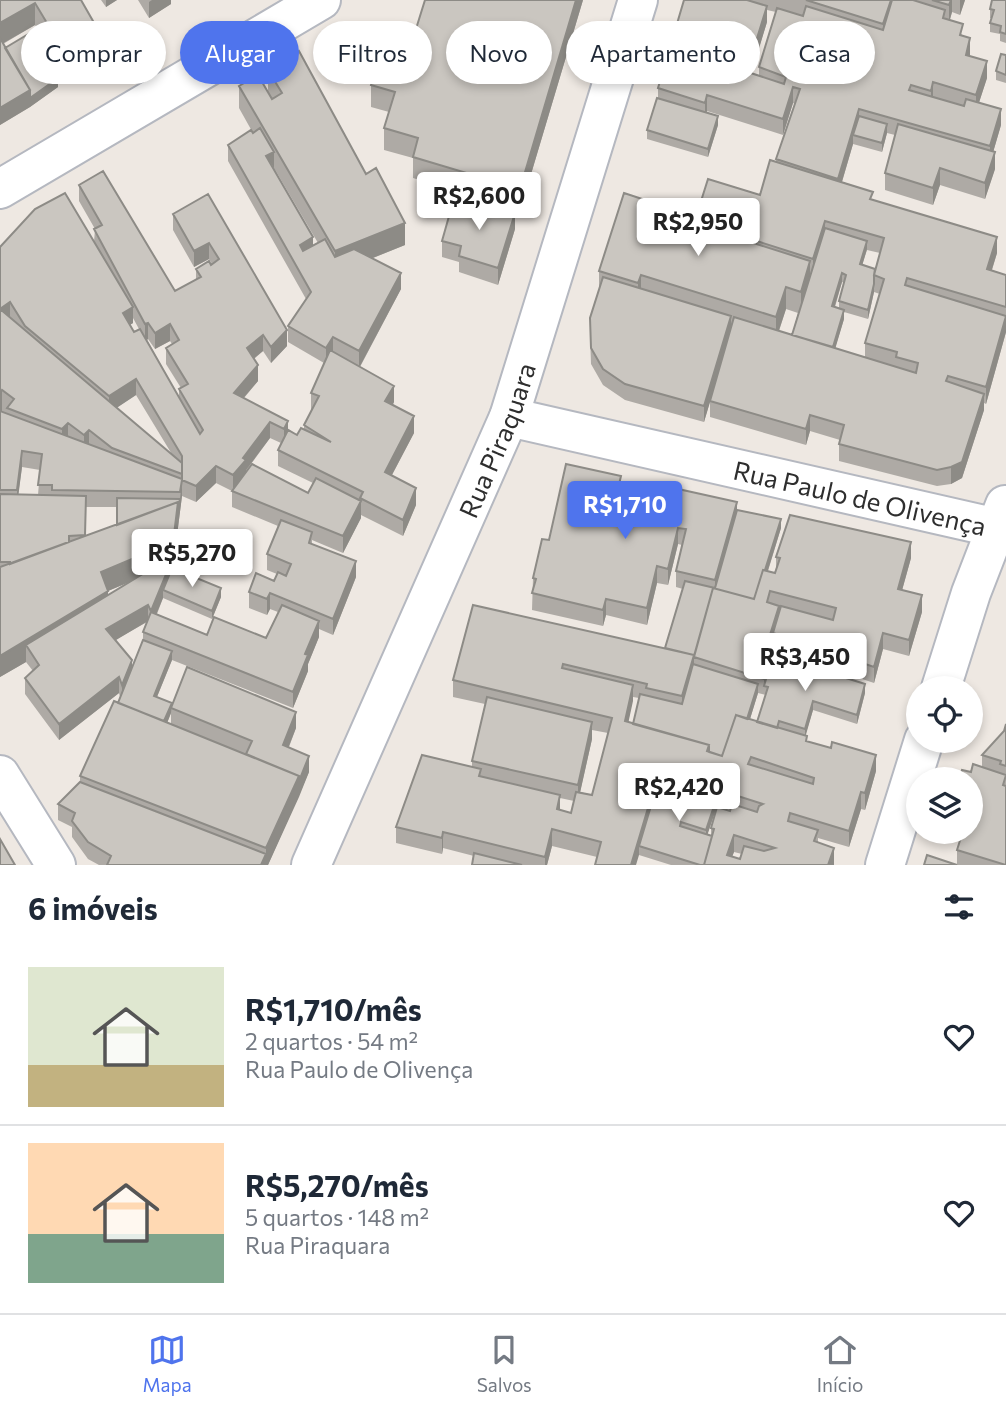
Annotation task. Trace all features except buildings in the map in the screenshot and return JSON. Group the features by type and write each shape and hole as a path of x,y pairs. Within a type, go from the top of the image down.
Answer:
{"street":[{"path":"0,189 321,0"},
{"name":"Rua Piraquara","path":"310,865 509,417 638,0"},
{"name":"Rua Paulo de Olivença","path":"509,417 1002,520"},
{"path":"945,676 971,593 1002,520"},
{"path":"885,865 920,753"},
{"path":"0,775 55,865"}]}
